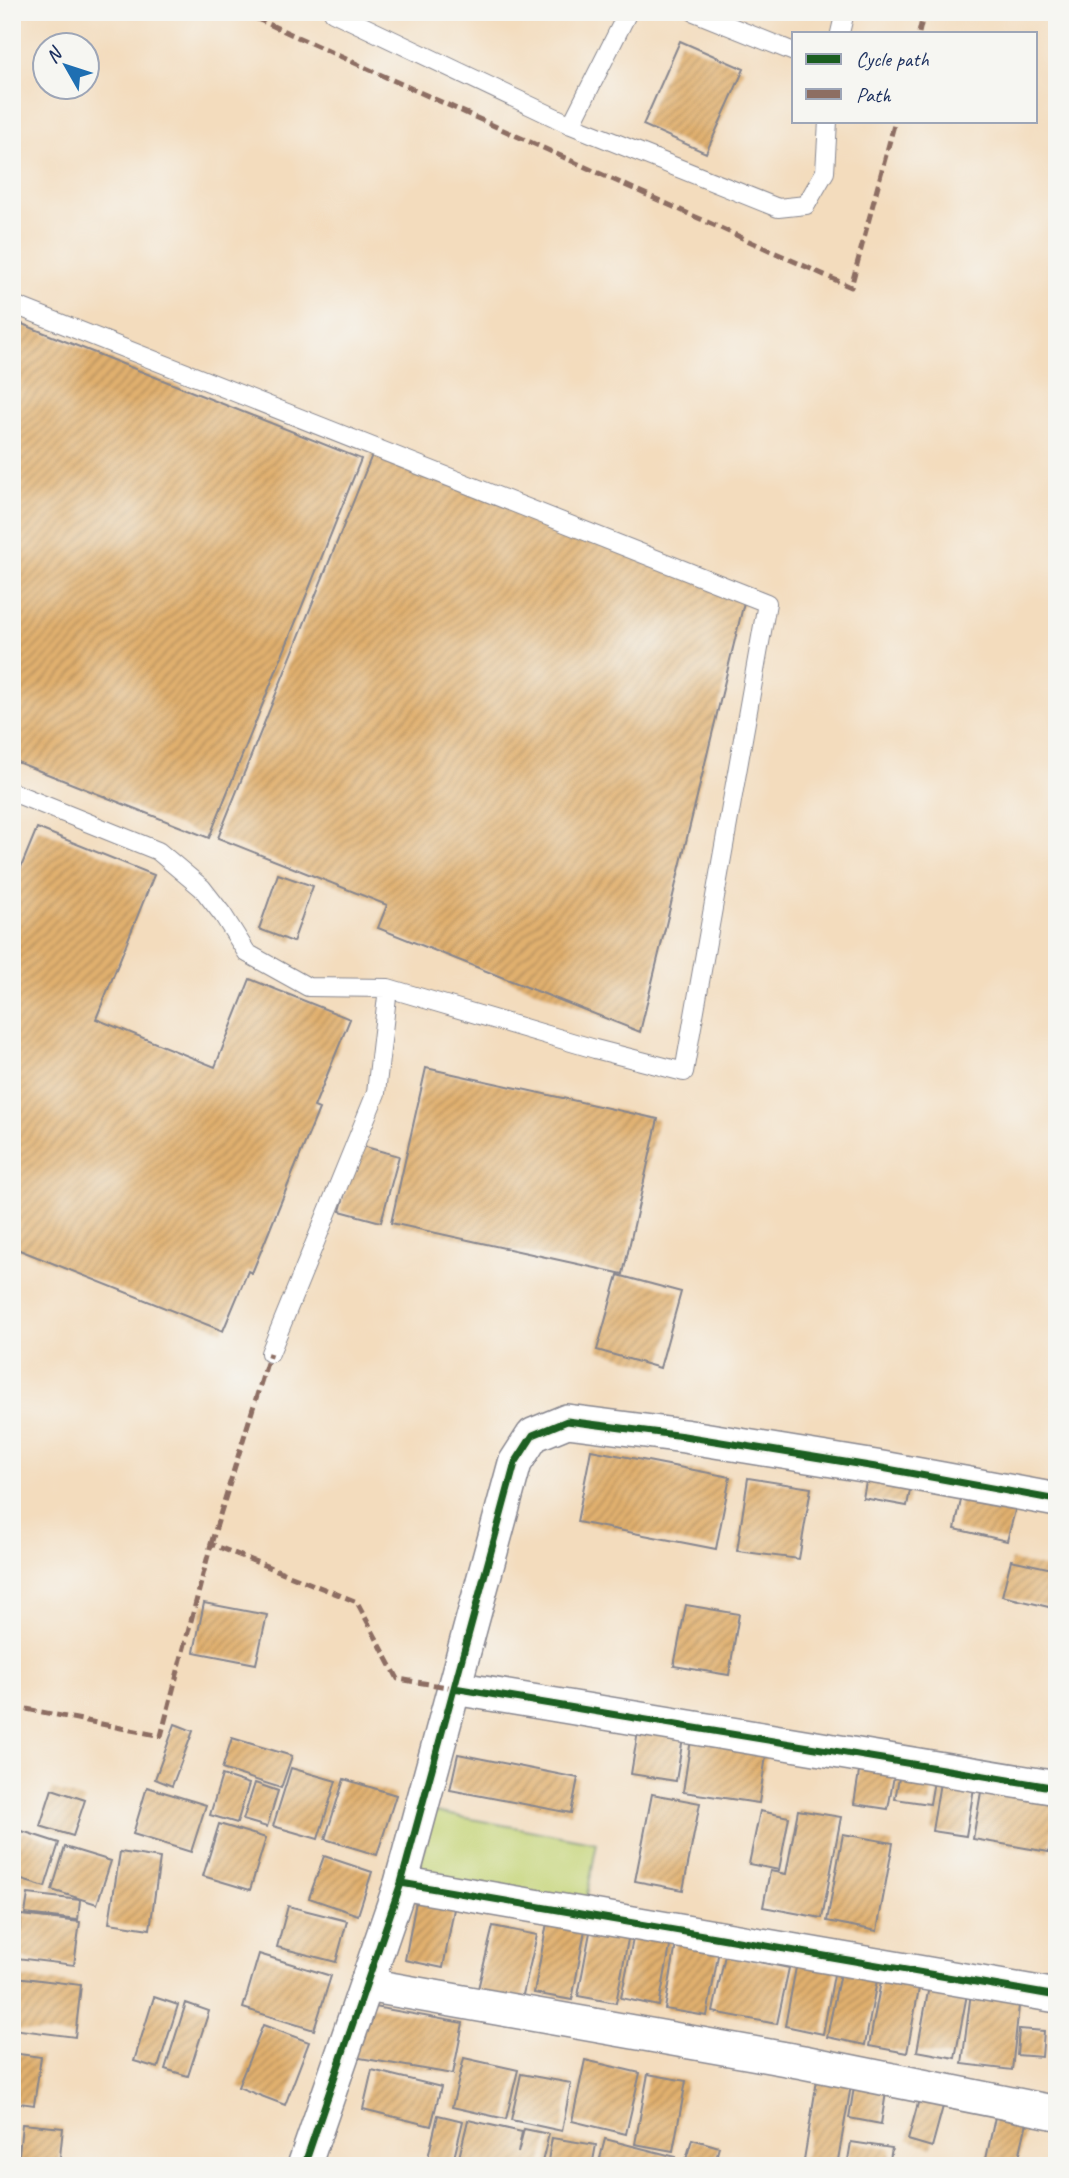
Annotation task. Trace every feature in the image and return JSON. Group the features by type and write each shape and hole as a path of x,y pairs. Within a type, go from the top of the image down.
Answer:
{"street":[{"path":"304,2166 401,1883 515,1463 533,1435 567,1421 684,1436 1057,1500"},
{"path":"454,1688 1057,1788"},
{"path":"401,1883 1057,1996"},
{"path":"368,1984 803,2062 1057,2113"}],"lane":[{"path":"333,12 571,125 778,208 806,205 825,172 828,122"},
{"path":"571,125 628,12"},
{"path":"694,12 792,51"},
{"path":"840,32 845,12"},
{"path":"12,304 767,603 684,1072 595,1049 388,988 308,987 247,953 202,888 158,851 12,792"},
{"path":"270,1353 376,1093 388,988"}],"green space":[{"path":"430,1811 597,1843 585,1905 419,1875"}],"building":[{"path":"680,41 744,69 706,153 643,125"},
{"path":"12,320 361,459 209,838 12,760"},
{"path":"374,450 745,598 640,1032 378,928 387,905 218,838"},
{"path":"37,828 154,875 96,1019 215,1067 250,979 350,1019 314,1107 319,1109 252,1273 248,1271 223,1331 12,1247 12,889"},
{"path":"278,874 313,886 293,942 259,929"},
{"path":"426,1068 658,1119 623,1274 391,1223"},
{"path":"358,1145 399,1156 381,1222 340,1211"},
{"path":"618,1275 681,1292 660,1368 597,1350"},
{"path":"591,1450 730,1477 716,1549 577,1522"},
{"path":"868,1472 912,1480 907,1506 863,1498"},
{"path":"748,1478 811,1488 799,1559 737,1551"},
{"path":"963,1490 1017,1503 1007,1541 955,1529"},
{"path":"1011,1560 1057,1570 1057,1592 1053,1608 1002,1596"},
{"path":"204,1603 267,1615 256,1664 194,1652"},
{"path":"686,1605 739,1614 729,1675 674,1666"},
{"path":"640,1719 685,1726 676,1781 631,1774"},
{"path":"175,1724 193,1731 172,1786 155,1779"},
{"path":"232,1738 292,1756 281,1788 222,1769"},
{"path":"691,1739 767,1749 759,1803 683,1792"},
{"path":"458,1754 578,1778 571,1813 450,1790"},
{"path":"861,1759 896,1765 888,1809 854,1804"},
{"path":"902,1763 936,1769 930,1804 895,1799"},
{"path":"291,1768 336,1781 318,1839 273,1826"},
{"path":"942,1770 976,1776 966,1836 932,1831"},
{"path":"222,1775 249,1784 237,1823 210,1815"},
{"path":"344,1779 396,1795 377,1855 325,1839"},
{"path":"255,1783 278,1791 267,1827 243,1820"},
{"path":"982,1786 1057,1798 1049,1852 973,1839"},
{"path":"147,1787 206,1805 191,1852 133,1834"},
{"path":"52,1789 85,1800 73,1836 40,1826"},
{"path":"652,1794 700,1803 683,1890 635,1881"},
{"path":"798,1810 841,1817 822,1918 763,1907 770,1871 786,1874"},
{"path":"760,1811 789,1817 779,1870 749,1864"},
{"path":"219,1824 266,1838 250,1890 203,1876"},
{"path":"22,1831 59,1843 45,1887 12,1877 12,1860"},
{"path":"843,1834 893,1843 877,1931 827,1921"},
{"path":"65,1847 111,1861 97,1904 52,1890"},
{"path":"120,1852 160,1858 150,1929 109,1923"},
{"path":"324,1856 372,1872 358,1915 309,1898"},
{"path":"418,1891 456,1898 443,1968 405,1960"},
{"path":"28,1894 80,1900 78,1920 25,1914"},
{"path":"288,1906 347,1921 336,1962 277,1947"},
{"path":"21,1915 80,1922 74,1965 16,1958"},
{"path":"547,1923 585,1930 572,2000 534,1993"},
{"path":"493,1926 537,1935 521,2003 477,1993"},
{"path":"591,1927 629,1934 616,2003 578,1996"},
{"path":"635,1929 672,1936 659,2006 621,1998"},
{"path":"678,1932 721,1939 707,2016 665,2009"},
{"path":"259,1954 331,1976 314,2030 243,2008"},
{"path":"725,1955 789,1968 777,2024 713,2012"},
{"path":"798,1957 836,1964 823,2034 785,2026"},
{"path":"841,1968 878,1975 865,2045 827,2037"},
{"path":"882,1976 920,1983 907,2053 869,2046"},
{"path":"16,1977 81,1985 75,2037 12,2029"},
{"path":"930,1981 968,1989 955,2058 917,2051"},
{"path":"971,1992 1020,1997 1012,2070 962,2064"},
{"path":"154,1997 178,2005 158,2068 134,2061"},
{"path":"186,2003 209,2011 188,2076 165,2069"},
{"path":"364,2005 463,2023 453,2074 354,2057"},
{"path":"1053,2014 1057,2014 1057,2064 1047,2063"},
{"path":"263,2025 309,2042 285,2105 238,2087"},
{"path":"1019,2029 1044,2031 1042,2057 1017,2055"},
{"path":"12,2053 41,2057 34,2105 12,2102"},
{"path":"464,2058 518,2070 506,2119 452,2107"},
{"path":"585,2060 640,2073 626,2134 572,2121"},
{"path":"819,2068 853,2074 837,2166 803,2166"},
{"path":"372,2070 441,2087 431,2126 363,2109"},
{"path":"521,2074 571,2083 562,2131 511,2120"},
{"path":"648,2074 686,2081 673,2151 635,2144"},
{"path":"855,2081 887,2086 881,2124 849,2118"},
{"path":"921,2092 945,2099 932,2147 908,2140"},
{"path":"998,2103 1030,2109 1017,2166 986,2159"},
{"path":"438,2115 463,2121 452,2166 427,2162"},
{"path":"468,2120 522,2132 518,2153 524,2129 549,2134 541,2166 457,2166"},
{"path":"22,2124 63,2128 59,2166 18,2165"},
{"path":"552,2138 596,2145 592,2166 547,2166"},
{"path":"605,2139 676,2157 674,2166 598,2166"},
{"path":"692,2139 719,2147 714,2166 684,2166"},
{"path":"851,2142 892,2148 889,2166 847,2166"},
{"path":"983,2160 1005,2164 1005,2166 982,2166"}],"marked path":[{"path":"242,12 851,287 895,122"},
{"path":"919,32 924,12"},
{"path":"211,1544 270,1353"},
{"path":"12,1706 161,1736 211,1544 357,1602 398,1679 454,1688"}],"cycle path":[{"path":"401,1883 515,1463 533,1435 567,1421 684,1436 1057,1500"},
{"path":"454,1688 1057,1788"},
{"path":"304,2166 401,1883 1057,1996"}]}
